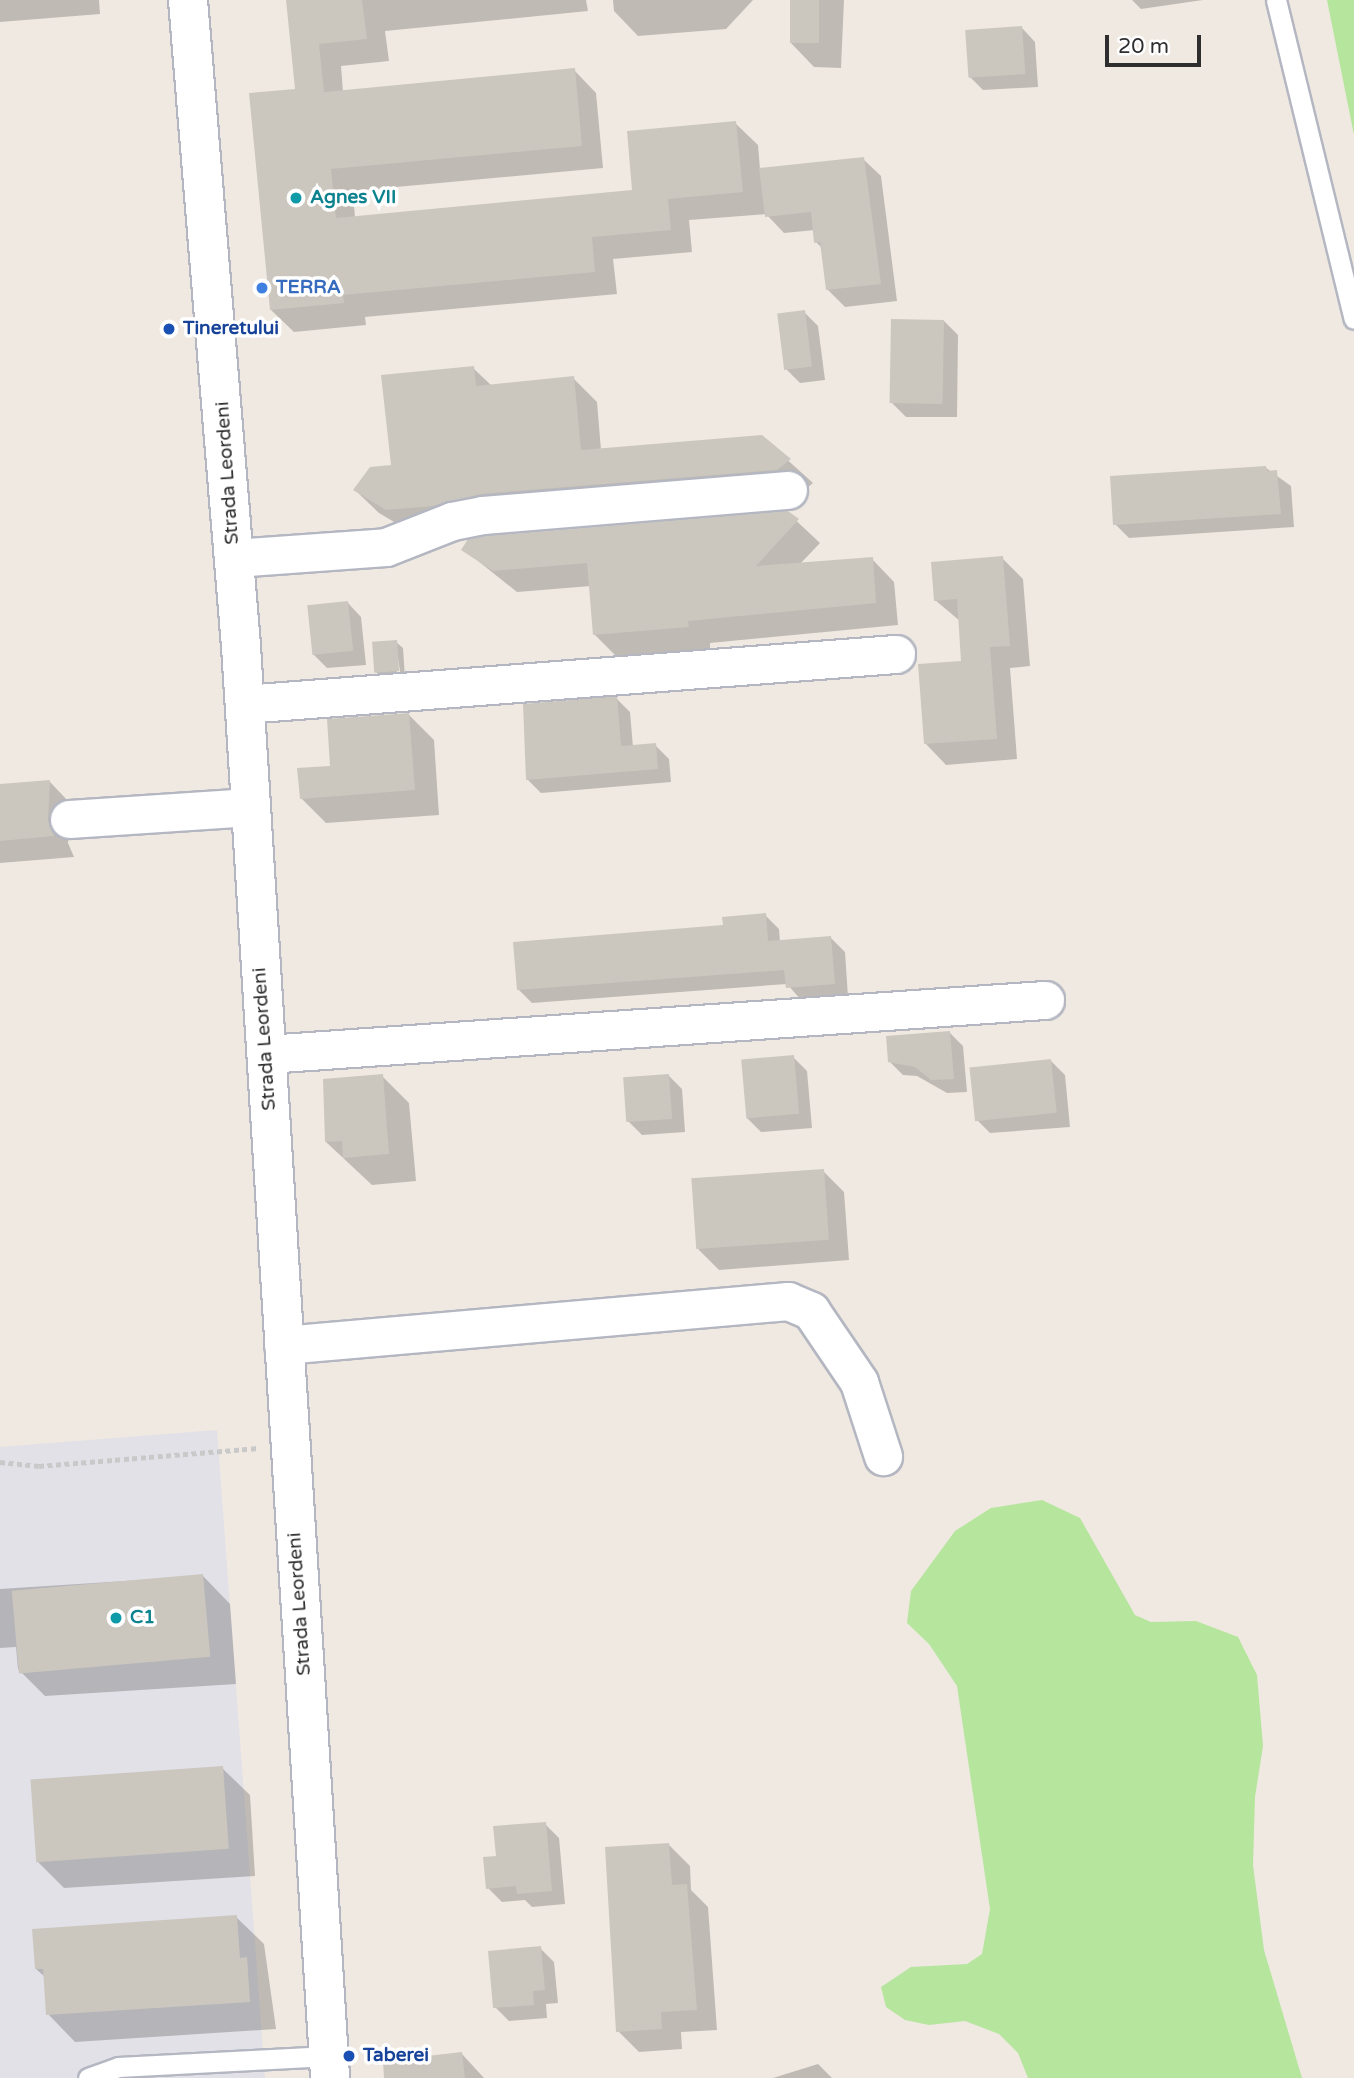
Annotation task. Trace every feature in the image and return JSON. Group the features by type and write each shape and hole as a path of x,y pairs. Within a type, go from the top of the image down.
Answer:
{"main road":[{"name":"Strada Leordeni","path":"188,0 234,558 330,2067"}],"street":[{"path":"234,558 386,547 452,521 483,514 788,490"},
{"path":"244,704 896,654"},
{"path":"69,819 251,807"},
{"path":"266,1054 1045,1000"},
{"path":"284,1345 788,1301 811,1311 859,1382 883,1456"}],"lane":[{"path":"1276,0 1354,319"},
{"path":"88,2078 118,2067 212,2070 330,2067"}],"path":[{"path":"0,1462 39,1466 290,1446"}],"shaded area":[{"path":"217,1430 265,2078 0,2078 0,1447"}],"green space":[{"path":"1327,0 1354,0 1354,135"},
{"path":"1042,1500 1080,1518 1135,1615 1151,1622 1196,1621 1238,1637 1257,1675 1263,1746 1255,1797 1253,1865 1264,1950 1302,2078 1028,2078 1018,2053 999,2034 965,2021 929,2025 905,2020 886,2007 881,1987 911,1967 967,1964 982,1954 990,1909 957,1686 929,1644 907,1623 911,1591 955,1531 991,1508"}],"building":[{"path":"286,0 362,0 367,39 319,44 324,92 575,68 582,146 331,169 336,218 632,190 627,131 736,121 743,192 668,199 671,230 592,237 595,272 343,295 344,303 270,310 249,93 295,89"},
{"path":"790,0 819,0 819,43 790,43"},
{"path":"1022,26 1025,74 968,78 965,30"},
{"path":"864,157 881,284 826,290 820,242 814,243 811,212 765,217 759,168"},
{"path":"805,310 812,367 784,370 777,313"},
{"path":"891,319 944,320 943,404 890,403"},
{"path":"474,366 476,386 574,376 581,450 762,435 791,459 777,470 481,494 433,506 386,510 353,490 370,467 391,465 381,375"},
{"path":"1266,466 1267,471 1277,470 1281,514 1113,525 1110,476"},
{"path":"788,511 799,519 756,566 873,557 876,603 688,621 689,627 593,635 587,563 493,571 461,550 468,539 486,536"},
{"path":"1003,556 1010,646 990,647 997,739 924,744 918,664 961,661 957,599 934,601 931,562"},
{"path":"348,601 353,651 312,655 307,605"},
{"path":"397,640 399,671 374,673 372,642"},
{"path":"617,696 621,746 656,743 658,769 526,780 523,704"},
{"path":"409,713 415,790 300,799 297,768 330,766 327,719"},
{"path":"50,780 48,821 54,836 0,841 0,784"},
{"path":"766,913 768,941 831,936 835,984 786,988 784,970 517,990 513,942 723,925 722,917"},
{"path":"950,1031 954,1079 931,1080 915,1067 888,1062 886,1036"},
{"path":"794,1055 799,1114 746,1118 741,1060"},
{"path":"1051,1059 1057,1113 975,1121 969,1068"},
{"path":"383,1074 389,1154 343,1158 342,1141 325,1142 323,1079"},
{"path":"669,1074 672,1119 626,1122 623,1077"},
{"path":"824,1169 829,1240 696,1249 691,1178"},
{"name":"C1","path":"203,1574 210,1657 19,1673 12,1591"},
{"path":"223,1766 229,1849 36,1862 30,1779"},
{"path":"546,1822 552,1891 517,1894 516,1886 486,1889 483,1857 496,1856 493,1826"},
{"path":"669,1843 672,1885 687,1884 697,2010 661,2012 662,2029 616,2032 605,1847"},
{"path":"237,1915 240,1958 247,1957 250,2002 46,2015 43,1969 35,1969 32,1929"},
{"path":"541,1946 545,1990 533,1991 534,2005 493,2008 488,1951"},
{"path":"462,2052 465,2078 384,2078 383,2061"}],"place":[{"name":"Agnes VII","path":"296,198"},
{"name":"TERRA","path":"262,288"},
{"name":"Tineretului","path":"169,329"},
{"name":"C1","path":"116,1618"},
{"name":"Taberei","path":"349,2056"}]}
